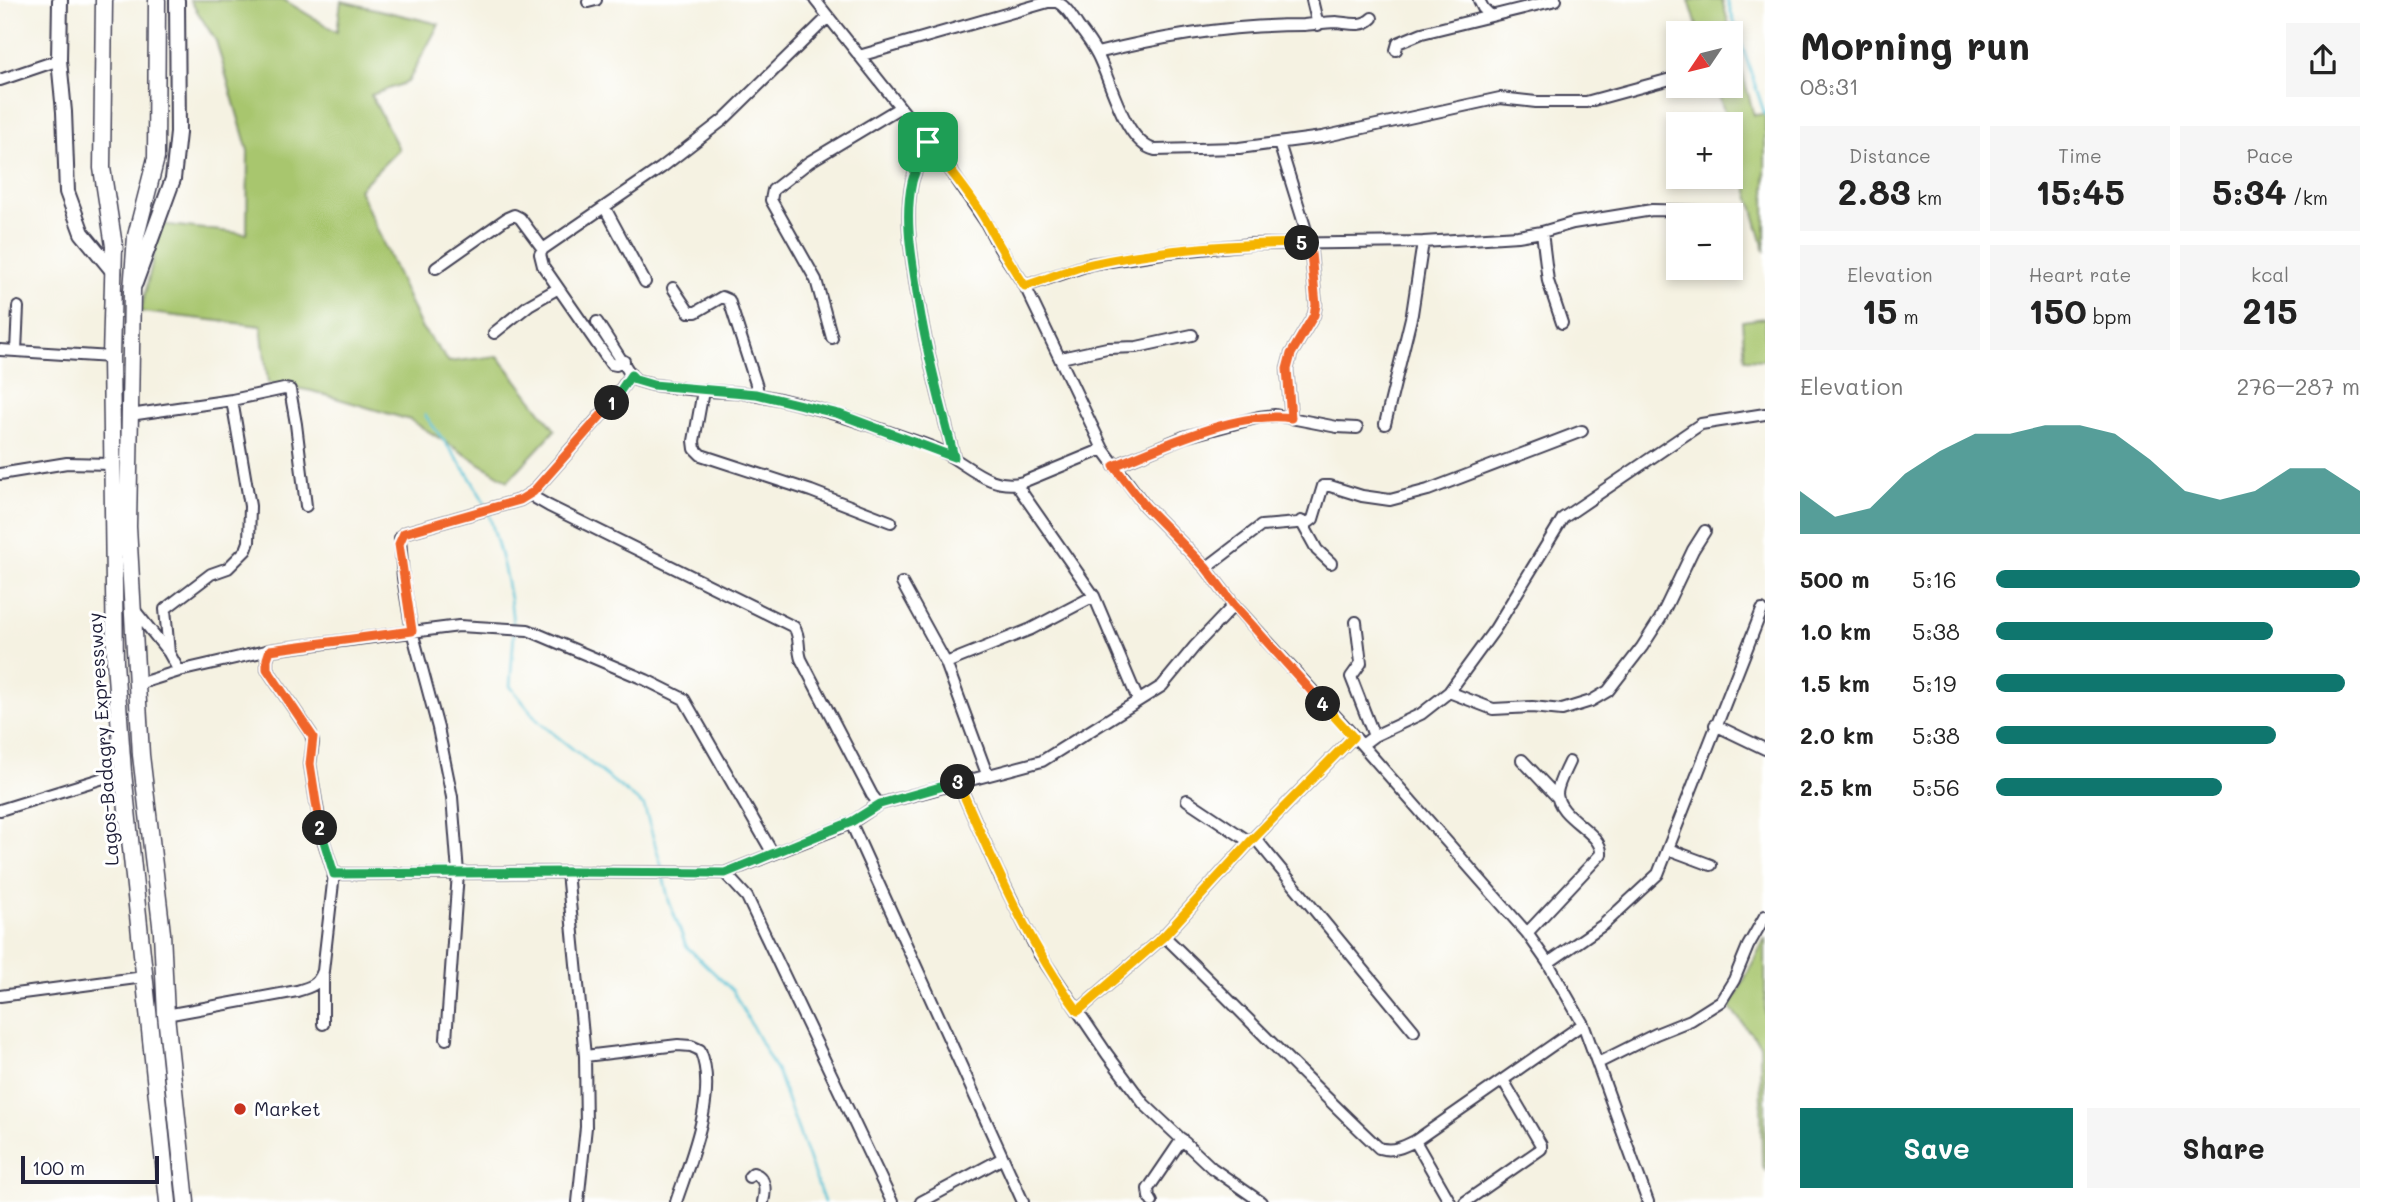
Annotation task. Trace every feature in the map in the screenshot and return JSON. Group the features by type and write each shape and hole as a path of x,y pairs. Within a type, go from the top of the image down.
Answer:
{"highway":[{"name":"Lagos-Badagry Expressway","path":"104,0 102,168 114,246 111,464 115,662 168,1202"},
{"name":"Lagos-Badagry Expressway","path":"157,0 156,158 136,236 132,291 128,527 141,755 162,933 166,1015 186,1202"},
{"path":"141,940 162,933"}],"main road":[{"path":"60,0 59,60 67,192 82,233 114,272"},
{"name":"Lagos-Badagry Expressway","path":"132,291 173,179 178,133 177,0"}],"street":[{"path":"815,0 951,171 985,220 1025,286 1103,449 1114,466 1145,506 1206,568 1234,605 1527,933 1548,963 1583,1024 1648,1202"},
{"path":"1312,0 1318,24"},
{"path":"1479,0 1490,15"},
{"path":"1396,50 1398,43 1405,39 1556,0"},
{"path":"859,56 1048,2 1057,2 1069,13 1097,53 1136,138 1149,148 1170,150 1239,148 1322,137 1500,98 1536,102 1586,102 1666,80"},
{"path":"624,361 611,364 557,289 540,259 543,249 661,168 723,120 828,17"},
{"path":"1097,53 1141,41 1249,28 1335,22 1353,25 1368,22 1372,18"},
{"path":"0,80 59,60"},
{"path":"832,338 816,280 771,200 773,190 809,162 900,108"},
{"path":"928,142 912,181 909,243 928,355 954,457"},
{"path":"1279,143 1310,243 1316,305 1314,315 1291,354 1287,369 1291,418"},
{"path":"605,208 645,282"},
{"path":"1025,286 1091,264 1169,252 1252,244 1423,242 1542,232 1573,223 1652,210 1666,210"},
{"path":"436,268 514,215 520,218 543,249"},
{"path":"1542,232 1548,281 1562,323"},
{"path":"1385,424 1412,314 1423,242"},
{"path":"673,288 689,312 696,312 722,297 729,300 757,387 756,394"},
{"path":"494,333 529,305 557,289"},
{"path":"16,351 18,307"},
{"path":"597,322 636,380 653,385 703,391 756,394 839,414 954,457 967,468 993,481 1016,484 1103,449"},
{"path":"1061,358 1107,348 1137,347 1192,335"},
{"path":"0,350 111,357"},
{"path":"446,1039 458,873 452,797 438,728 412,631 403,578 400,538 404,533 520,500 533,492 610,405 631,375"},
{"path":"130,415 232,400 284,388 290,390 306,506"},
{"path":"703,391 694,441 701,456 811,491 891,522"},
{"path":"169,653 165,609 211,574 228,568 246,550 248,542 250,506 232,400"},
{"path":"1078,1011 1164,936 1252,840 1357,741 1421,714 1449,692 1495,629 1563,518 1701,424 1765,414"},
{"path":"1114,466 1184,437 1259,417 1275,415 1337,427 1357,428"},
{"path":"1206,568 1261,526 1301,521 1309,523 1314,519 1324,486 1390,500 1428,489 1582,431"},
{"path":"0,474 68,463 111,464"},
{"path":"1016,484 1094,596 1138,701"},
{"path":"533,492 535,498 549,506 794,627 800,638 799,652 802,659 872,795 880,804"},
{"path":"1301,521 1317,550 1331,563"},
{"path":"1449,692 1493,709 1562,709 1591,701 1608,691 1642,648 1660,619 1705,531"},
{"path":"902,583 946,663 987,774"},
{"path":"946,663 1031,629 1094,596"},
{"path":"334,874 725,873 851,822 880,804 1042,761 1162,686 1234,605"},
{"path":"132,607 169,653 179,671"},
{"path":"1548,963 1603,925 1658,874 1762,610"},
{"path":"1356,622 1362,663 1351,677 1374,736"},
{"path":"138,684 179,671 270,650 459,625 528,630 684,699 772,852"},
{"path":"270,650 267,669 313,737 310,764 322,836 334,874 323,971 323,1024"},
{"path":"1715,725 1765,749"},
{"path":"1522,760 1558,797"},
{"path":"1527,933 1601,854 1599,845 1560,805 1557,790 1569,762"},
{"path":"0,810 124,772"},
{"path":"958,782 998,872 1038,952 1144,1104 1212,1168 1261,1202"},
{"path":"1187,800 1252,840 1414,1031"},
{"path":"851,822 1023,1202"},
{"path":"1668,849 1711,864"},
{"path":"567,872 585,1056 586,1127 578,1202"},
{"path":"725,873 736,883 751,906 892,1202"},
{"path":"1598,1063 1691,1020 1721,1001 1765,916"},
{"path":"1164,936 1246,1015 1294,1068 1379,1148 1388,1151 1415,1141 1583,1024"},
{"path":"166,1015 298,991 314,986 320,981 323,971"},
{"path":"0,996 144,977"},
{"path":"585,1056 678,1045 700,1050 704,1062 705,1103 676,1202"},
{"path":"1465,1202 1541,1149 1541,1144 1503,1080"},
{"path":"1152,1202 1149,1189 1182,1139"},
{"path":"1415,1141 1450,1202"},
{"path":"921,1202 1003,1158"},
{"path":"749,1177 753,1174 760,1175 764,1182 763,1202"}],"green space":[{"path":"190,0 284,0 337,32 341,1 439,24 408,82 371,95 399,149 359,189 421,327 449,362 498,356 555,430 508,481 410,420 312,391 268,383 261,326 141,312 161,224 247,234 248,151 216,41"},
{"path":"1689,0 1722,0 1728,21 1695,21"},
{"path":"1743,75 1754,115 1765,114 1765,252 1743,174 1743,112 1724,112 1720,98 1743,98"},
{"path":"1765,318 1765,360 1745,359 1742,321"},
{"path":"1765,938 1765,1170 1762,1166 1760,1044 1730,1008"}],"waterway":[{"path":"1727,0 1765,115"},
{"path":"425,415 468,474 486,505"},
{"path":"488,511 507,583 513,627"},
{"path":"514,634 510,686 539,722 644,806 662,868"},
{"path":"663,875 669,901 686,946 733,991 778,1074 824,1202"}],"place":[{"name":"Market","path":"240,1109"}],"route":[{"path":"928,142 985,220 1025,286 1091,264 1169,252 1252,244 1310,243 1316,305 1314,315 1291,354 1287,369 1291,418 1275,415 1259,417 1184,437 1114,466 1145,506 1206,568 1234,605 1353,737 1250,842 1164,936 1078,1011 1055,981 1038,952 998,872 958,782 880,804 851,822 725,873 334,874 322,836 310,764 313,737 267,669 270,650 412,631 399,544 404,533 520,500 533,492 610,405 631,375 636,380 653,385 756,394 839,414 954,457 931,366 909,243 912,181 928,142"}]}
